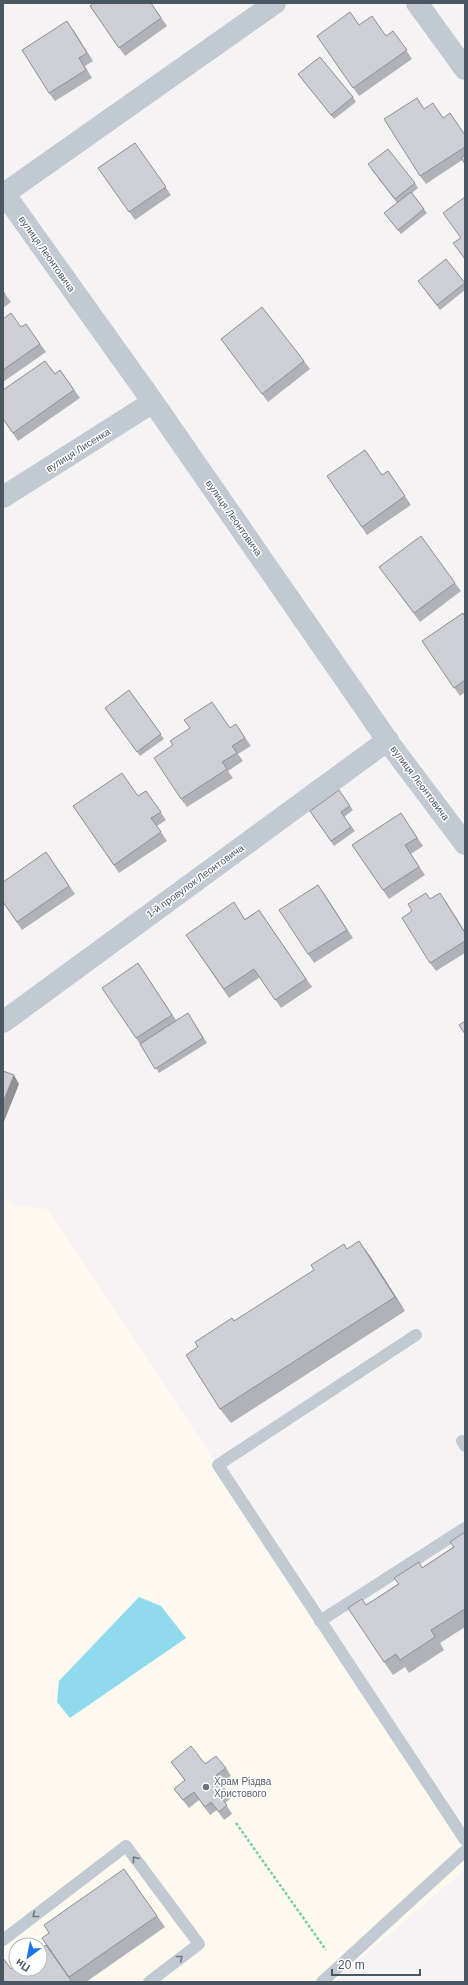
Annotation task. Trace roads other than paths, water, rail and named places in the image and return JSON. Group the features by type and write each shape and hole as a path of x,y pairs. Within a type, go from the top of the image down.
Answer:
{"street":[{"path":"3,193 275,3"},
{"path":"416,3 465,69"},
{"name":"вулиця Леонтовича","path":"3,193 153,402 388,740 465,844"},
{"name":"вулиця Лисенка","path":"3,497 153,402"},
{"name":"1-й провулок Леонтовича","path":"3,1022 388,740"}],"lane":[{"path":"416,1335 218,1465 465,1840"},
{"path":"320,1621 465,1528"},
{"path":"3,1940 126,1846 199,1944 149,1982"},
{"path":"322,1982 465,1851"}],"water":[{"path":"139,1597 161,1606 186,1638 70,1718 57,1702 59,1681"}],"place":[{"name":"Храм Різдва Христового","path":"206,1787"}]}
